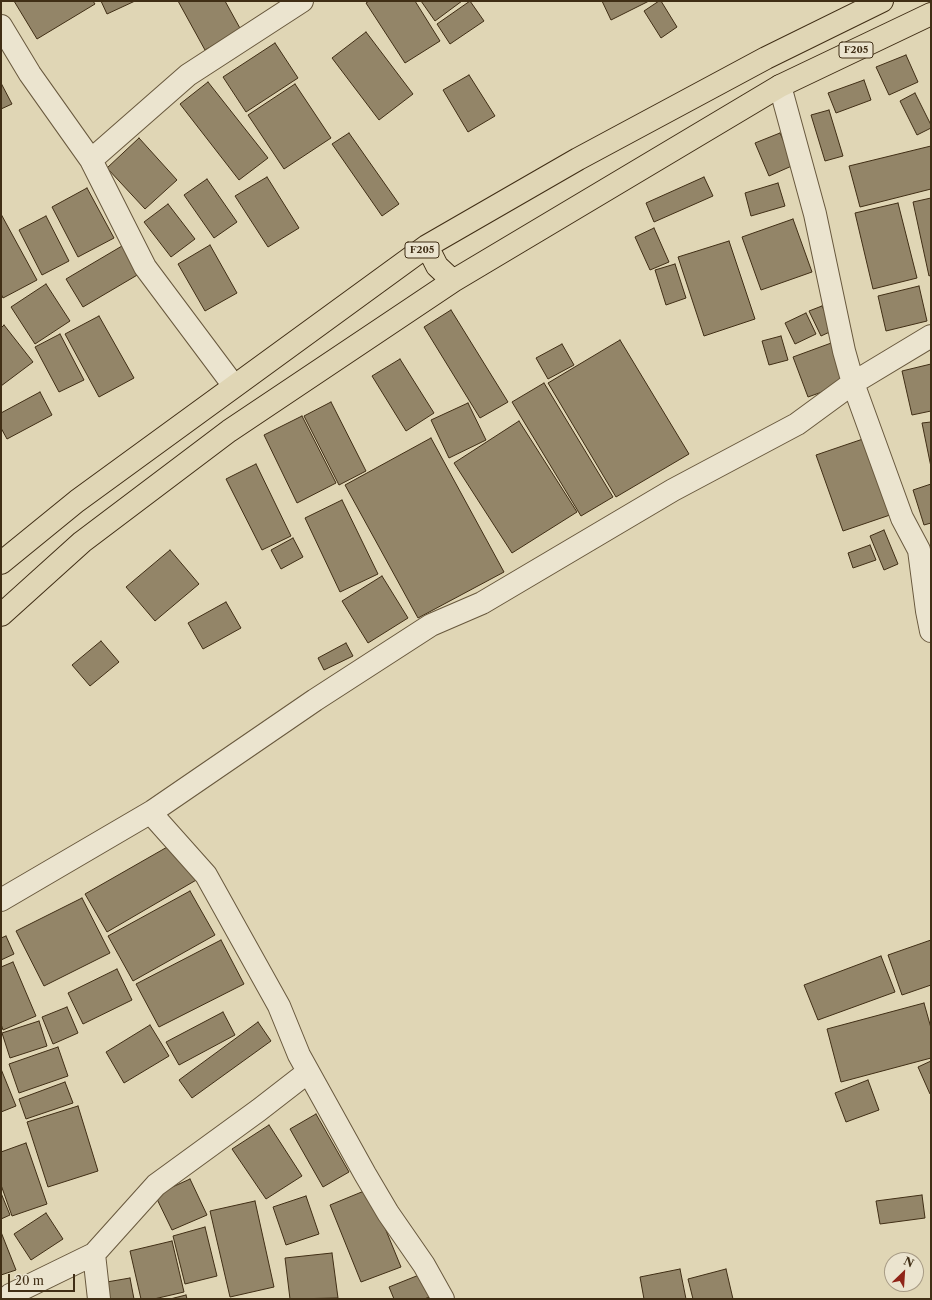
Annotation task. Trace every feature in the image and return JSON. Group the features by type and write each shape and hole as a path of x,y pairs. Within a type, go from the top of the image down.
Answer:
{"main road":[{"name":"F205","path":"1,563 77,501 427,246 578,160 745,70 882,1"},
{"name":"F205","path":"1,615 82,542 229,431 453,281 780,86 931,14"},
{"path":"427,246 437,266 453,281"}],"street":[{"path":"91,160 188,75 302,1"},
{"path":"1,26 30,74 91,160 145,267 234,386"},
{"path":"780,86 815,214 844,351 853,383 902,518 925,547 927,611 931,631"},
{"path":"1,900 153,811 315,700 431,625 482,604 673,490 797,424 853,383 931,336"},
{"path":"153,811 157,820 206,875 279,1006 299,1055 308,1072 384,1207 424,1265 443,1299"},
{"path":"5,1299 10,1295 94,1254 156,1185 259,1110 308,1072"},
{"path":"94,1254 99,1299"}],"building":[{"path":"14,1 93,1 95,4 37,39"},
{"path":"101,1 135,1 107,14"},
{"path":"178,1 225,1 241,30 205,50"},
{"path":"369,1 415,1 440,41 405,63 366,3"},
{"path":"421,1 462,1 435,21"},
{"path":"470,1 484,21 450,44 437,24"},
{"path":"602,1 649,1 611,20"},
{"path":"661,1 677,27 661,38 644,11"},
{"path":"366,32 413,94 379,120 332,58"},
{"path":"275,43 298,78 246,112 223,77"},
{"path":"906,55 918,82 889,95 876,67"},
{"path":"469,75 495,116 468,132 443,90"},
{"path":"864,80 871,100 836,113 828,93"},
{"path":"208,82 268,158 239,180 180,104"},
{"path":"1,83 12,104 1,109"},
{"path":"295,84 331,138 284,169 248,115"},
{"path":"915,93 931,125 931,128 917,135 900,101"},
{"path":"829,110 843,156 825,161 811,115"},
{"path":"349,133 399,204 382,216 332,144"},
{"path":"780,133 794,165 769,176 755,143"},
{"path":"139,138 177,180 145,209 107,168"},
{"path":"931,146 931,189 860,207 849,166"},
{"path":"267,177 299,228 268,247 235,196"},
{"path":"704,177 713,196 654,222 646,203"},
{"path":"207,179 237,222 214,238 184,195"},
{"path":"778,183 785,206 751,216 745,193"},
{"path":"87,188 114,238 78,257 52,207"},
{"path":"931,198 931,275 929,276 913,202"},
{"path":"898,203 917,278 873,289 855,213"},
{"path":"168,204 195,239 171,257 144,222"},
{"path":"1,214 37,280 3,298 1,294"},
{"path":"46,216 69,261 42,275 19,230"},
{"path":"793,219 812,272 761,290 742,237"},
{"path":"654,228 669,262 650,270 635,237"},
{"path":"729,241 755,319 704,336 678,257"},
{"path":"210,245 237,293 205,311 178,264"},
{"path":"122,246 139,274 83,307 66,279"},
{"path":"675,264 686,298 666,305 655,270"},
{"path":"46,284 70,321 35,344 11,307"},
{"path":"919,286 927,321 886,331 878,296"},
{"path":"822,306 834,330 821,336 809,311"},
{"path":"451,310 508,402 480,418 424,327"},
{"path":"806,313 816,334 795,344 785,323"},
{"path":"99,316 134,378 99,397 65,334"},
{"path":"4,325 33,362 1,386 1,328"},
{"path":"60,334 84,380 59,392 35,347"},
{"path":"781,336 788,360 769,365 762,341"},
{"path":"620,340 689,454 616,497 548,383"},
{"path":"834,342 850,382 808,397 793,357"},
{"path":"562,344 574,365 548,379 536,358"},
{"path":"400,359 434,413 406,431 372,376"},
{"path":"931,364 931,411 912,415 902,371"},
{"path":"544,383 613,497 581,516 512,402"},
{"path":"40,392 52,415 7,439 1,428 1,413"},
{"path":"331,402 366,471 339,485 304,416"},
{"path":"468,403 486,440 449,458 431,420"},
{"path":"302,416 336,483 297,503 264,435"},
{"path":"519,421 577,512 512,553 454,463"},
{"path":"931,422 931,467 922,423"},
{"path":"431,438 504,572 418,618 345,485"},
{"path":"863,439 890,515 843,531 816,455"},
{"path":"256,464 291,536 262,550 226,479"},
{"path":"931,484 931,523 924,525 913,490"},
{"path":"342,500 378,574 340,592 305,518"},
{"path":"884,530 898,564 884,570 870,536"},
{"path":"293,538 303,557 281,569 271,550"},
{"path":"870,545 876,560 853,568 848,553"},
{"path":"170,550 199,584 155,621 126,587"},
{"path":"382,576 408,618 368,643 342,601"},
{"path":"226,602 241,628 203,649 188,623"},
{"path":"101,641 119,662 90,686 72,665"},
{"path":"346,643 353,656 324,670 318,658"},
{"path":"176,842 198,879 107,932 85,894"},
{"path":"190,891 215,935 133,981 108,936"},
{"path":"82,898 110,953 44,986 16,931"},
{"path":"6,936 14,954 1,960 1,938"},
{"path":"221,940 244,984 159,1027 136,984"},
{"path":"931,940 931,985 902,995 888,955"},
{"path":"881,956 895,992 818,1020 804,985"},
{"path":"13,962 36,1016 3,1030 1,1024 1,967"},
{"path":"117,969 132,1000 83,1024 68,993"},
{"path":"924,1003 931,1028 931,1058 841,1082 827,1029"},
{"path":"67,1007 78,1033 53,1044 42,1017"},
{"path":"223,1012 235,1035 179,1065 166,1042"},
{"path":"39,1021 47,1046 10,1058 2,1033"},
{"path":"258,1022 271,1041 192,1098 179,1080"},
{"path":"150,1025 169,1056 124,1083 106,1052"},
{"path":"58,1047 68,1076 19,1093 9,1064"},
{"path":"931,1061 931,1094 930,1094 918,1067"},
{"path":"1,1069 16,1106 1,1112"},
{"path":"868,1080 879,1110 846,1122 835,1093"},
{"path":"65,1082 73,1103 26,1119 19,1099"},
{"path":"78,1106 98,1171 48,1187 27,1122"},
{"path":"316,1114 349,1172 323,1187 290,1129"},
{"path":"269,1125 302,1176 266,1199 232,1149"},
{"path":"26,1143 47,1204 12,1216 1,1185 1,1152"},
{"path":"190,1179 207,1215 172,1230 155,1195"},
{"path":"369,1189 401,1267 361,1282 330,1205"},
{"path":"1,1193 10,1215 1,1219"},
{"path":"922,1195 925,1218 880,1224 876,1201"},
{"path":"306,1196 319,1234 286,1245 273,1207"},
{"path":"255,1201 274,1287 230,1297 210,1211"},
{"path":"46,1213 63,1239 31,1260 14,1234"},
{"path":"205,1227 217,1276 185,1284 173,1236"},
{"path":"1,1232 16,1270 1,1275"},
{"path":"172,1241 184,1292 154,1299 141,1299 130,1251"},
{"path":"332,1253 338,1298 290,1299 285,1258"},
{"path":"680,1269 686,1299 644,1299 640,1277"},
{"path":"726,1269 733,1299 693,1299 688,1279"},
{"path":"424,1273 433,1296 424,1299 394,1299 389,1287"},
{"path":"130,1278 134,1299 104,1299 101,1283"},
{"path":"186,1295 187,1299 170,1299"}]}
